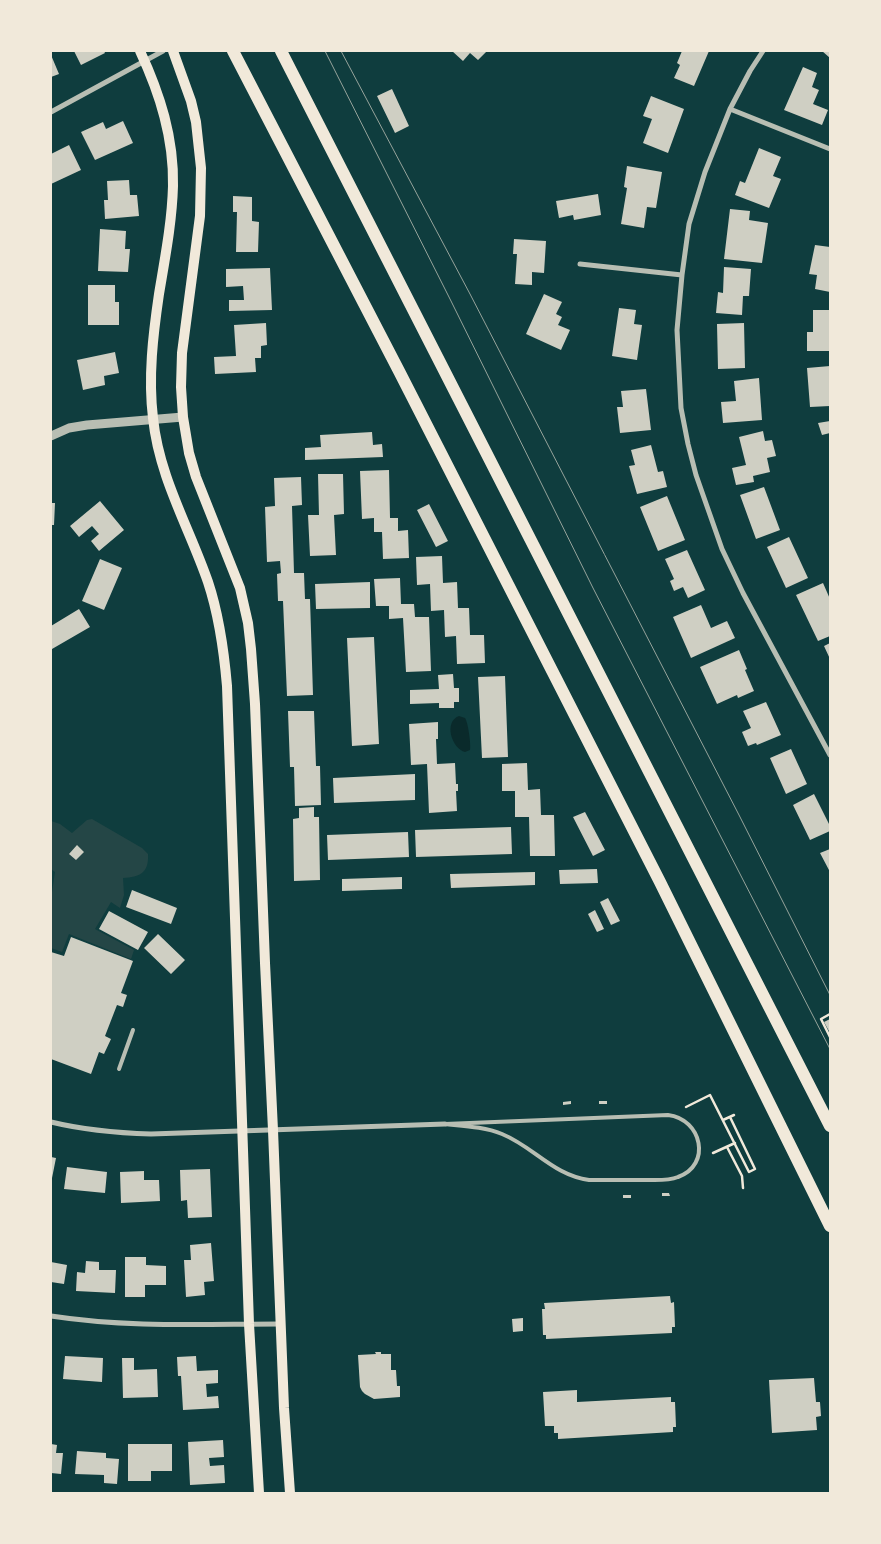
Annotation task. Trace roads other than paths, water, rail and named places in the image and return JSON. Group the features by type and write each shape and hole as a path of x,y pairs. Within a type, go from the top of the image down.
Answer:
{"highway":[{"path":"233,51 656,874 830,1226"},
{"path":"281,51 830,1126"}],"main road":[{"path":"173,51 193,108 200,148 201,168 200,216 182,353 182,417 193,468 235,574 249,630 255,704 284,1408 290,1493"},
{"path":"143,56 158,91 166,120 173,177 170,224 152,350 153,419 165,476 212,597 225,663 228,704 249,1324 259,1493"}],"street":[{"path":"51,112 143,56 163,51"},
{"path":"763,51 730,109 705,172 689,224 677,330 681,408 696,475 722,549 743,594 830,755"},
{"path":"730,109 830,149"},
{"path":"580,264 682,275"},
{"path":"51,436 77,426 182,417"},
{"path":"51,1122 121,1133 150,1134 445,1124"},
{"path":"51,1316 113,1324 141,1325 281,1324"}],"lane":[{"path":"119,1069 133,1030"},
{"path":"668,1115 681,1118 692,1127 698,1137 699,1152 696,1162 690,1170 670,1180 589,1180 563,1173 503,1134 490,1130 445,1124 668,1115"}],"tram line":[{"path":"325,51 593,588 830,1049"},
{"path":"341,51 470,294 830,995"}]}
